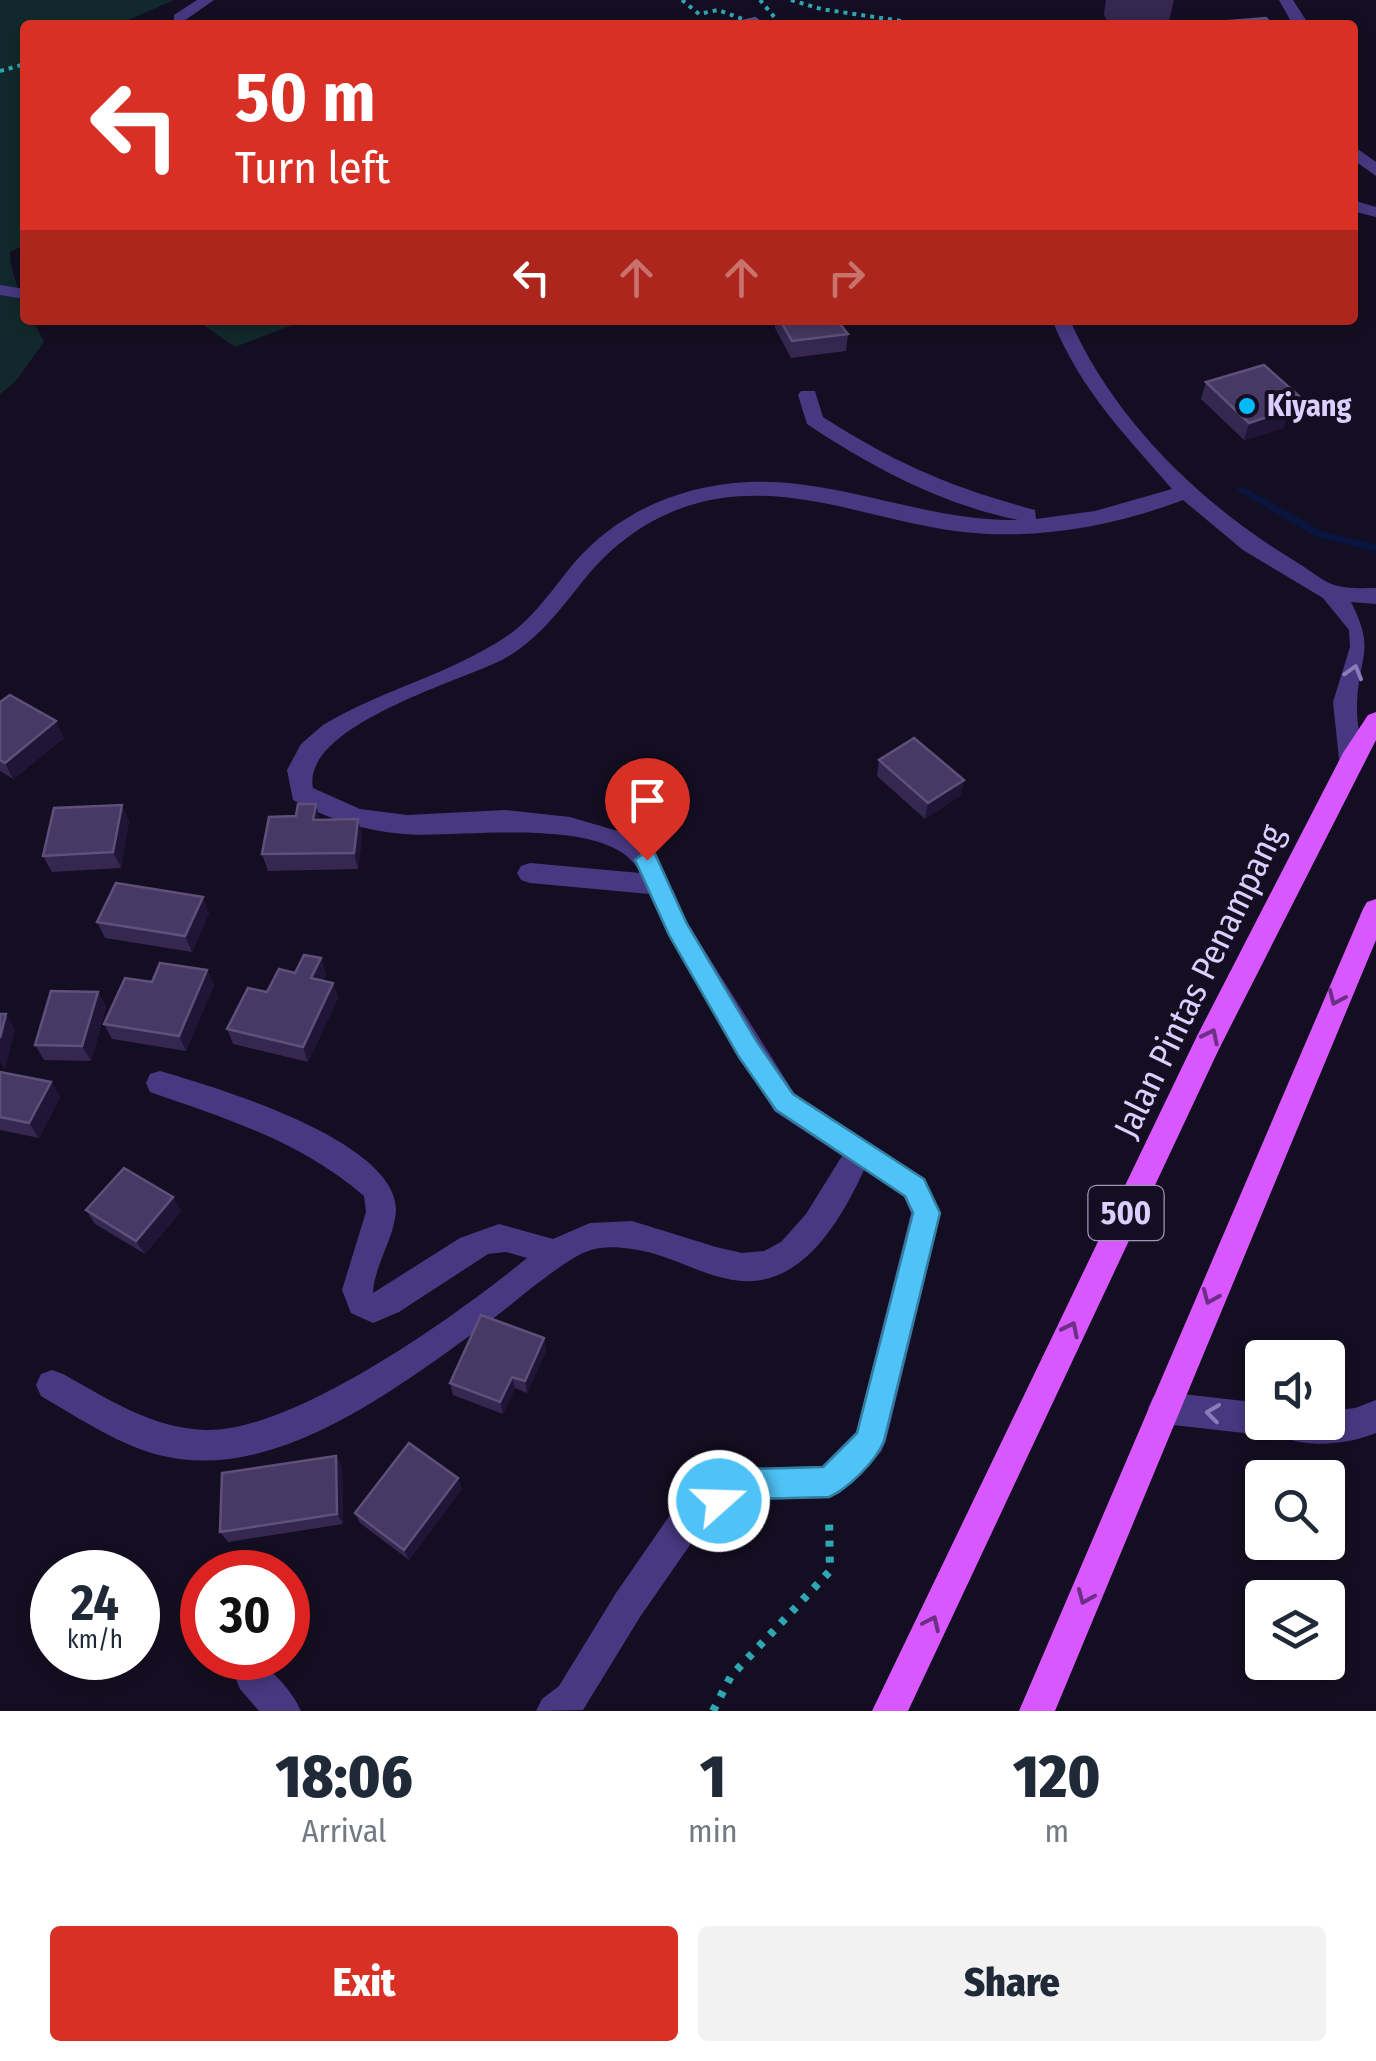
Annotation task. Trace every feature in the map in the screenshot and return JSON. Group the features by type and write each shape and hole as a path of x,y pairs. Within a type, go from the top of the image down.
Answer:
{"main road":[{"name":"Jalan Pintas Penampang","path":"890,1711 1207,1044 1351,760 1376,721"},
{"path":"1038,1711 1376,909"}],"street":[{"path":"178,18 207,0"},
{"path":"1063,325 1080,365 1186,491 1251,545 1331,594 1360,628 1361,646 1345,702 1351,760"},
{"path":"808,395 814,420 898,469 984,508 1072,520"},
{"path":"554,1711 572,1698 628,1605 689,1517 748,1484 829,1482 870,1441 926,1213 915,1188 784,1102 748,1049 647,860 629,844 603,834 506,820 407,825 359,818 326,807 302,792 298,770 308,752 328,733 512,644 542,620 616,532 687,499 758,488 981,528 1147,508 1186,491"},
{"path":"1331,594 1376,596"},
{"path":"530,873 657,885"},
{"path":"160,1083 221,1103 316,1146 378,1189 381,1212 357,1290 362,1303 374,1308 390,1303 472,1247 500,1238 554,1253"},
{"path":"52,1385 164,1441 208,1447 254,1440 311,1421 523,1280 554,1253 600,1234 636,1237 689,1249 737,1268 766,1268 800,1249 846,1183 858,1151"},
{"path":"1164,1408 1245,1418"},
{"path":"1345,1425 1363,1424 1376,1416"},
{"path":"254,1680 283,1711"}],"path":[{"path":"682,0 698,14 718,10 745,20"},
{"path":"760,0 777,20"},
{"path":"791,0 820,10 892,20"},
{"path":"713,1711 731,1676 830,1571 829,1482"}],"green space":[{"path":"0,0 174,0 128,20 20,20 20,247 10,252 20,293 20,325 36,325 44,342 14,383 0,394"},
{"path":"203,325 293,325 235,347"}],"building":[{"path":"783,325 841,325 848,334 792,341"},
{"path":"1264,365 1299,396 1280,402 1289,410 1249,423 1206,382"},
{"path":"10,695 56,721 5,763 0,760 0,702"},
{"path":"914,738 964,780 928,803 879,760"},
{"path":"298,804 316,804 313,820 358,819 354,853 262,854 269,817 296,816"},
{"path":"122,805 113,852 43,856 54,808"},
{"path":"116,883 203,897 185,936 97,922"},
{"path":"304,955 321,958 311,978 333,983 303,1047 227,1029 248,988 267,992 279,969 295,973"},
{"path":"160,963 207,970 179,1036 104,1024 125,978 152,982"},
{"path":"51,991 98,992 82,1046 35,1045"},
{"path":"0,1014 6,1014 0,1038"},
{"path":"0,1072 51,1082 29,1123 0,1117"},
{"path":"124,1168 173,1197 136,1241 86,1210"},
{"path":"481,1315 544,1338 525,1381 512,1377 500,1402 450,1383"},
{"path":"409,1443 458,1478 404,1550 355,1513"},
{"path":"336,1456 337,1514 220,1532 222,1473"}],"waterway":[{"path":"1242,489 1321,535 1376,548"}],"place":[{"name":"Kiyang","path":"1247,406"}],"route":[{"path":"647,860 677,928 784,1102 915,1188 926,1213 870,1441 829,1482 748,1484 719,1501"}]}
